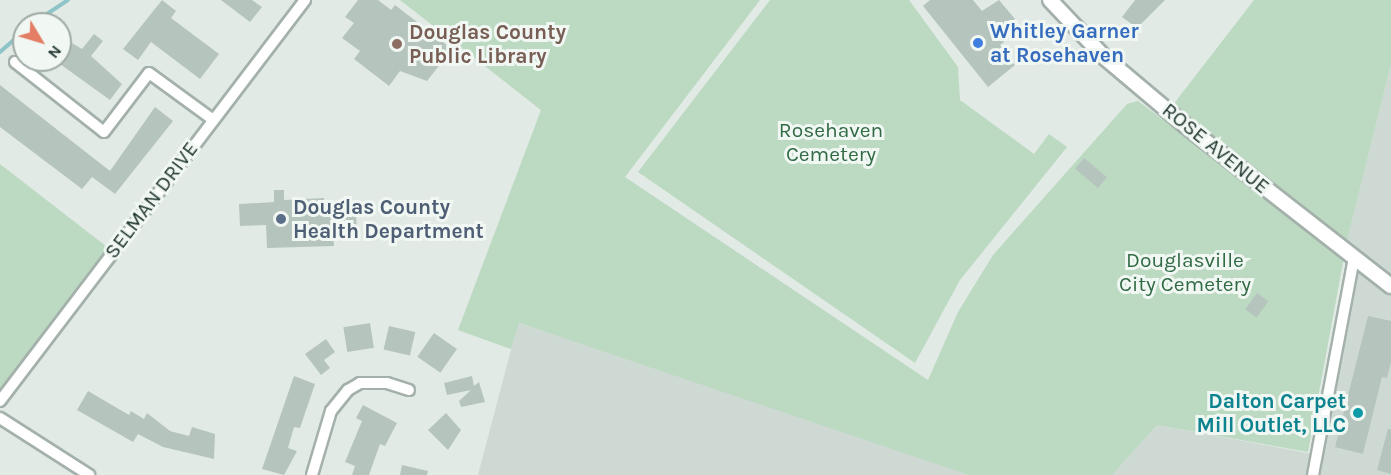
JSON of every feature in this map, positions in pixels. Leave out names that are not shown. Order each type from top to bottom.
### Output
[{"type":"street","name":"SELMAN DRIVE","points":[[0,401],[212,119],[305,0]]},
{"type":"street","name":"ROSE AVENUE","points":[[1050,0],[1104,57],[1391,286]]},
{"type":"street","points":[[28,72],[104,132],[149,73],[212,119]]},
{"type":"street","points":[[1313,475],[1354,257]]},
{"type":"street","points":[[312,475],[330,411],[348,390],[360,383],[387,383],[409,390]]},
{"type":"street","points":[[0,418],[88,475]]},
{"type":"shaded area","points":[[1391,64],[1391,475],[1112,475],[1157,425],[1324,456],[1324,405],[1354,258],[1347,241]]},
{"type":"shaded area","points":[[518,323],[805,416],[969,475],[478,475]]},
{"type":"green space","name":"Douglasville City Cemetery","points":[[400,0],[760,0],[625,177],[928,380],[958,312],[993,255],[1127,104],[1138,101],[1162,119],[1254,0],[1391,0],[1391,64],[1347,241],[1308,452],[1157,425],[1112,475],[969,475],[519,323],[511,349],[458,330],[541,110]]},
{"type":"green space","name":"Rosehaven Cemetery","points":[[770,0],[909,0],[958,67],[960,100],[1034,154],[1049,134],[1067,147],[960,280],[915,363],[638,172]]},
{"type":"green space","points":[[0,164],[120,257],[0,404]]},
{"type":"building","points":[[162,0],[176,11],[171,18],[219,54],[200,79],[151,42],[138,60],[123,49]]},
{"type":"building","points":[[221,0],[252,0],[262,7],[250,22]]},
{"type":"building","name":"Douglas County Public Library","points":[[358,0],[378,0],[391,10],[395,5],[452,49],[427,81],[400,71],[389,86],[354,59],[360,51],[342,38],[354,23],[345,17]]},
{"type":"building","name":"Whitley Garner at Rosehaven","points":[[930,0],[973,0],[982,11],[999,0],[1015,19],[997,33],[1004,42],[1000,45],[1015,65],[988,87],[923,6]]},
{"type":"building","points":[[1135,0],[1165,0],[1137,28],[1122,17]]},
{"type":"building","points":[[94,34],[103,41],[91,56],[122,84],[110,100],[71,72],[72,43],[82,49]]},
{"type":"building","points":[[0,85],[110,171],[155,107],[173,121],[115,194],[92,177],[82,189],[0,127]]},
{"type":"building","points":[[1084,158],[1107,177],[1098,188],[1075,169]]},
{"type":"building","points":[[274,190],[284,190],[284,200],[324,198],[325,214],[356,213],[357,231],[333,233],[334,246],[267,248],[266,225],[240,226],[239,204],[274,202]]},
{"type":"building","points":[[1257,293],[1268,301],[1257,317],[1245,309]]},
{"type":"building","name":"Dalton Carpet Mill Outlet, LLC","points":[[1368,316],[1391,321],[1391,362],[1387,378],[1382,377],[1363,454],[1335,447]]},
{"type":"building","points":[[370,323],[374,348],[347,352],[343,327]]},
{"type":"building","points":[[389,326],[415,332],[410,355],[384,349]]},
{"type":"building","points":[[434,333],[457,349],[440,373],[417,357]]},
{"type":"building","points":[[326,339],[335,352],[324,360],[330,368],[321,375],[305,354]]},
{"type":"building","points":[[294,376],[315,384],[300,428],[294,427],[288,448],[297,451],[284,475],[262,469]]},
{"type":"building","points":[[472,376],[474,386],[479,382],[485,402],[461,407],[459,401],[471,390],[447,395],[444,383]]},
{"type":"building","points":[[88,391],[129,415],[131,411],[144,419],[147,413],[170,431],[189,436],[192,427],[215,434],[214,459],[163,447],[138,434],[133,442],[77,410]]},
{"type":"building","points":[[363,405],[397,423],[385,446],[380,444],[369,475],[352,475],[355,466],[345,462],[362,421],[356,418]]},
{"type":"building","points":[[446,413],[461,430],[448,450],[428,430]]},
{"type":"building","points":[[1388,429],[1391,429],[1391,474],[1377,470]]},
{"type":"building","points":[[402,465],[428,471],[427,475],[400,475]]},
{"type":"waterway","points":[[50,12],[68,0]]},
{"type":"waterway","points":[[0,52],[12,42]]},
{"type":"place","name":"Whitley Garner at Rosehaven","points":[[978,43]]},
{"type":"place","name":"Douglas County Public Library","points":[[397,44]]},
{"type":"place","name":"Douglas County Health Department","points":[[281,219]]},
{"type":"place","name":"Dalton Carpet Mill Outlet, LLC","points":[[1358,413]]}]
